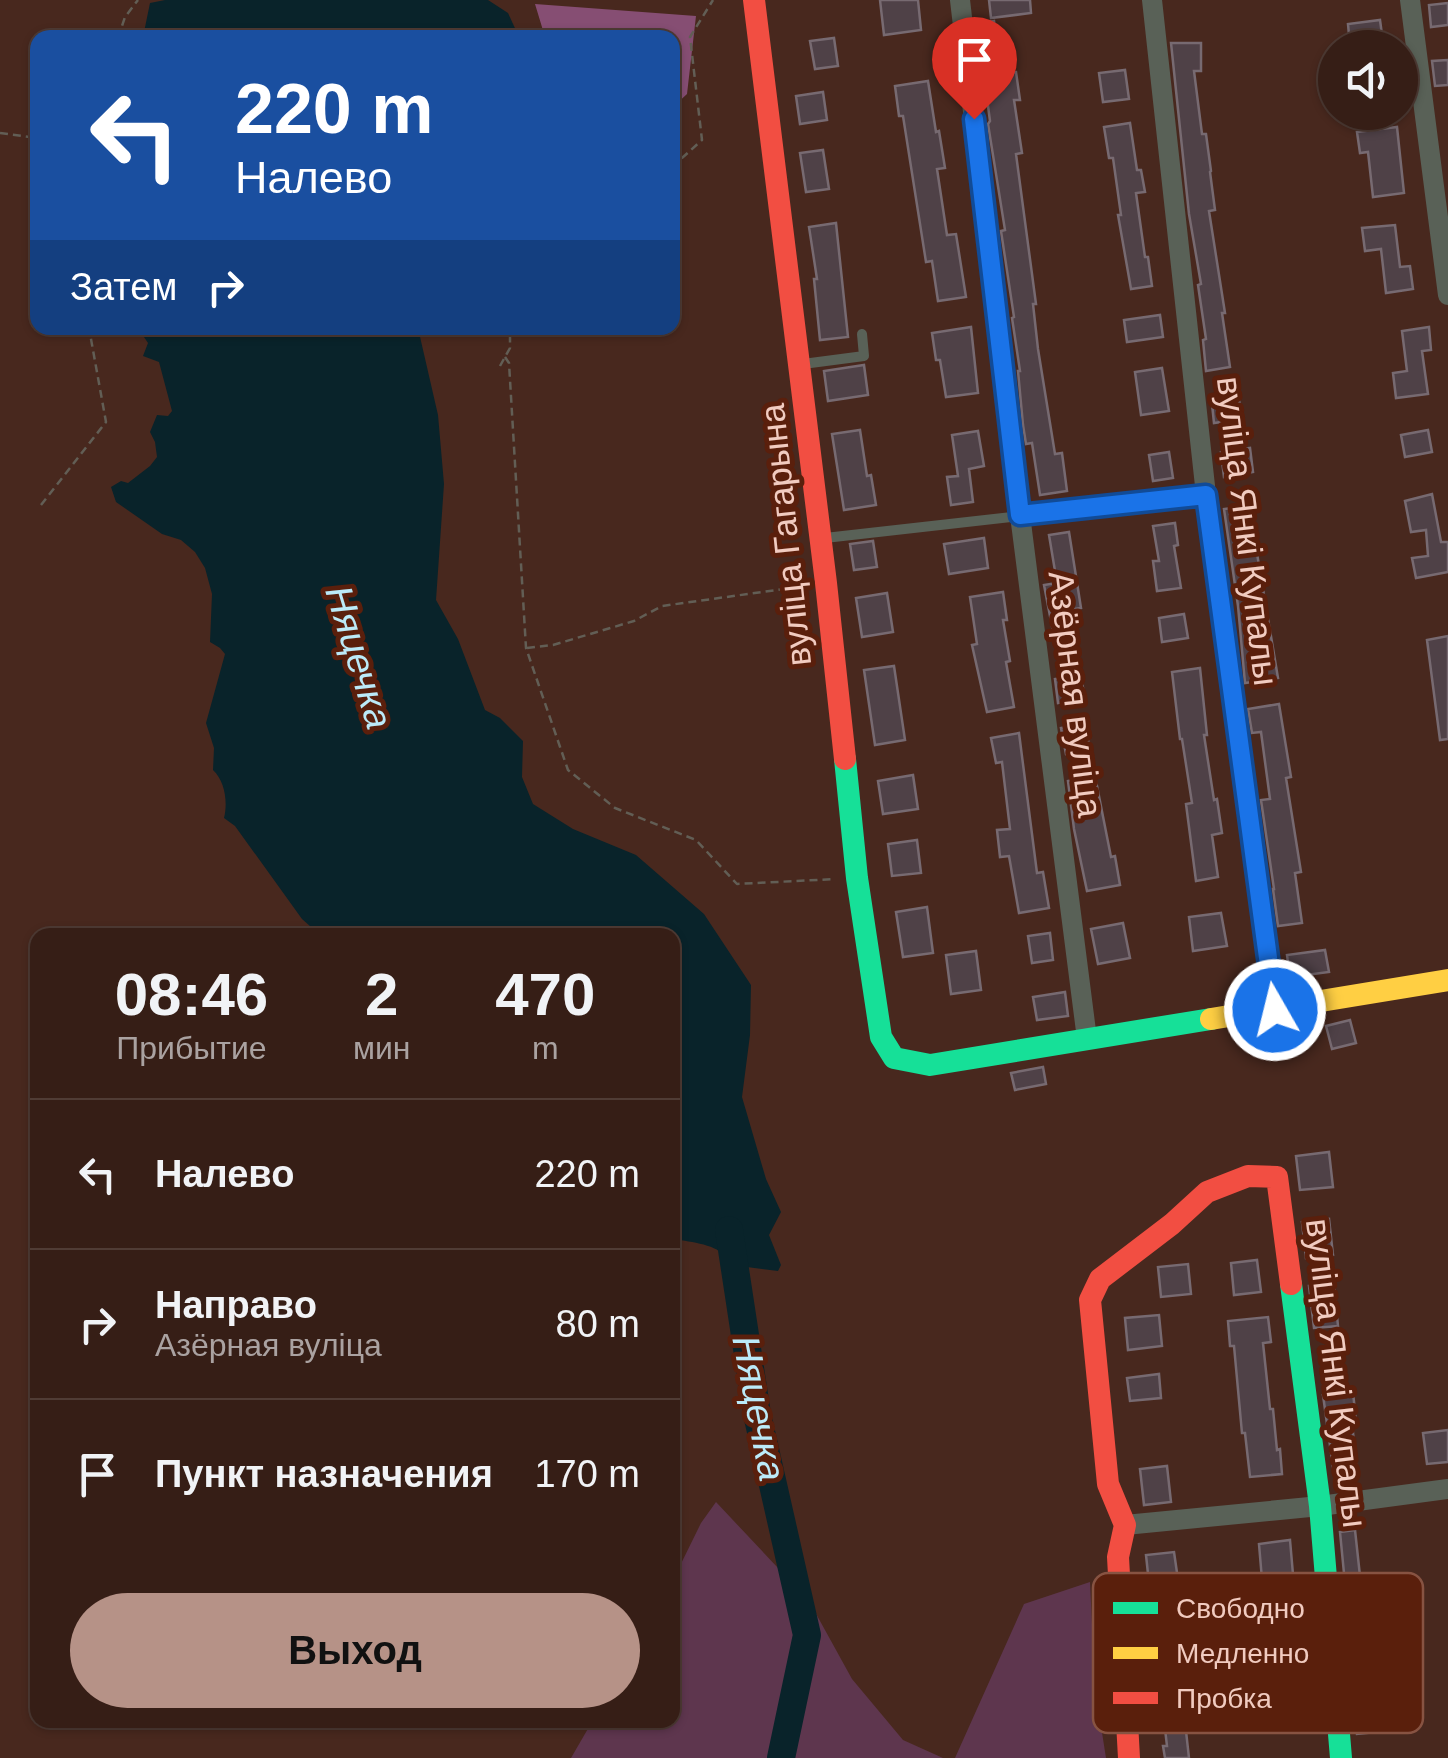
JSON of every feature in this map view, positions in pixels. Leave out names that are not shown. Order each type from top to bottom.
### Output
[{"type":"street","name":"вуліца Гагарына","points":[[754,0],[826,583],[857,878],[881,1037],[894,1058],[930,1065],[1087,1039]]},
{"type":"street","name":"Азёрная вуліца","points":[[960,0],[1087,1039]]},
{"type":"street","name":"вуліца Янкі Купалы","points":[[1152,0],[1206,495],[1275,1010]]},
{"type":"street","points":[[1410,0],[1448,294]]},
{"type":"street","points":[[1087,1039],[1448,980]]},
{"type":"street","name":"вуліца Янкі Купалы","points":[[1125,1525],[1108,1484],[1090,1300],[1100,1280],[1206,1192],[1248,1176],[1277,1177],[1326,1573]]},
{"type":"street","points":[[1119,1573],[1125,1525],[1448,1490]]},
{"type":"street","points":[[1128,1733],[1129,1758]]},
{"type":"street","name":"вуліца Янкі Купалы","points":[[1339,1733],[1341,1758]]},
{"type":"lane","points":[[800,364],[864,356],[862,334]]},
{"type":"lane","points":[[820,539],[1206,495]]},
{"type":"path","points":[[120,30],[124,17],[138,0]]},
{"type":"path","points":[[680,159],[702,140],[690,37],[714,0]]},
{"type":"path","points":[[0,133],[30,137]]},
{"type":"path","points":[[41,506],[106,422],[89,335]]},
{"type":"path","points":[[500,366],[510,348],[510,335]]},
{"type":"path","points":[[506,357],[526,648],[568,770],[615,808],[696,840],[738,884],[857,878]]},
{"type":"path","points":[[526,648],[553,645],[634,621],[662,606],[826,583]]},
{"type":"shaded area","points":[[535,4],[696,16],[687,94],[680,100],[680,30],[543,30]]},
{"type":"shaded area","points":[[716,1502],[809,1601],[852,1679],[903,1740],[943,1758],[571,1758],[588,1728],[680,1728],[680,1566]]},
{"type":"shaded area","points":[[1090,1582],[1093,1733],[1102,1733],[1106,1758],[955,1758],[1024,1604]]},
{"type":"water","points":[[488,0],[508,13],[516,30],[144,30],[150,3]]},
{"type":"water","points":[[143,335],[420,335],[438,415],[444,484],[436,600],[458,639],[485,710],[500,718],[523,741],[522,777],[533,804],[573,829],[636,855],[704,914],[751,985],[750,1035],[742,1097],[766,1179],[781,1212],[769,1235],[781,1265],[778,1271],[739,1266],[726,1273],[725,1259],[719,1251],[680,1240],[680,928],[312,928],[235,826],[224,818],[225,792],[213,770],[214,748],[206,723],[225,654],[210,642],[212,594],[205,568],[181,540],[162,534],[116,502],[111,487],[121,481],[128,483],[150,466],[157,457],[150,432],[157,415],[168,416],[172,411],[159,362],[143,356],[148,343]]},
{"type":"building","points":[[880,0],[918,0],[921,30],[884,35]]},
{"type":"building","points":[[989,0],[1030,0],[1031,13],[991,18]]},
{"type":"building","points":[[1448,3],[1448,25],[1431,27],[1429,5]]},
{"type":"building","points":[[1380,20],[1381,30],[1349,30],[1348,24]]},
{"type":"building","points":[[994,21],[1001,73],[1016,72],[1020,100],[1014,100],[1022,153],[1016,154],[1036,304],[1038,349],[1055,454],[1062,453],[1067,491],[1040,495],[1032,443],[1026,444],[1023,425],[1014,317],[1001,231],[1005,230],[977,24]]},
{"type":"building","points":[[834,38],[838,66],[815,69],[810,41]]},
{"type":"building","points":[[1171,43],[1201,43],[1201,71],[1194,71],[1211,171],[1215,210],[1209,211],[1230,367],[1206,371],[1198,285],[1201,284],[1189,214]]},
{"type":"building","points":[[1448,60],[1448,85],[1435,86],[1432,61]]},
{"type":"building","points":[[1125,70],[1129,99],[1103,102],[1099,73]]},
{"type":"building","points":[[928,81],[945,168],[937,169],[947,235],[956,234],[966,297],[938,301],[932,261],[926,262],[895,86]]},
{"type":"building","points":[[823,92],[827,120],[800,124],[796,96]]},
{"type":"building","points":[[1130,123],[1137,170],[1141,170],[1145,192],[1136,193],[1152,286],[1131,289],[1113,158],[1109,158],[1104,127]]},
{"type":"building","points":[[1397,130],[1404,193],[1373,197],[1368,152],[1360,153],[1357,132]]},
{"type":"building","points":[[823,150],[829,189],[806,192],[800,153]]},
{"type":"building","points":[[836,223],[848,337],[820,340],[809,227]]},
{"type":"building","points":[[1395,225],[1400,267],[1410,266],[1413,289],[1386,293],[1381,249],[1365,251],[1362,228]]},
{"type":"building","points":[[1160,315],[1163,337],[1127,342],[1124,320]]},
{"type":"building","points":[[971,327],[978,393],[946,397],[932,333]]},
{"type":"building","points":[[1429,327],[1431,350],[1422,351],[1428,394],[1396,398],[1393,373],[1407,371],[1402,331]]},
{"type":"building","points":[[864,365],[868,395],[828,401],[824,371]]},
{"type":"building","points":[[1162,368],[1169,411],[1141,415],[1135,372]]},
{"type":"building","points":[[1239,400],[1242,419],[1214,423],[1212,404]]},
{"type":"building","points":[[860,430],[876,505],[844,510],[832,434]]},
{"type":"building","points":[[1428,430],[1432,452],[1405,457],[1401,435]]},
{"type":"building","points":[[978,431],[984,466],[969,469],[973,502],[951,505],[947,477],[958,476],[952,435]]},
{"type":"building","points":[[1250,448],[1253,472],[1224,477],[1221,452]]},
{"type":"building","points":[[1169,452],[1173,478],[1153,481],[1149,455]]},
{"type":"building","points":[[1432,494],[1441,542],[1448,542],[1448,572],[1416,578],[1412,558],[1428,556],[1426,530],[1411,532],[1405,501]]},
{"type":"building","points":[[1249,506],[1278,678],[1245,683],[1224,509]]},
{"type":"building","points":[[1175,523],[1178,545],[1174,546],[1181,588],[1157,591],[1153,561],[1159,561],[1153,526]]},
{"type":"building","points":[[1069,532],[1081,608],[1068,610],[1085,698],[1058,703],[1055,679],[1062,678],[1044,585],[1057,583],[1049,535]]},
{"type":"building","points":[[984,538],[988,568],[949,574],[944,544]]},
{"type":"building","points":[[873,541],[877,567],[854,570],[850,544]]},
{"type":"building","points":[[1003,592],[1010,661],[1006,662],[1014,707],[987,712],[972,645],[977,644],[970,597]]},
{"type":"building","points":[[887,593],[893,632],[862,637],[856,598]]},
{"type":"building","points":[[1184,614],[1188,638],[1162,642],[1159,618]]},
{"type":"building","points":[[1448,636],[1448,739],[1440,740],[1427,640]]},
{"type":"building","points":[[894,666],[905,740],[875,745],[864,670]]},
{"type":"building","points":[[1200,668],[1204,735],[1222,833],[1212,835],[1218,877],[1196,881],[1186,804],[1192,803],[1172,672]]},
{"type":"building","points":[[1279,704],[1301,872],[1295,873],[1302,923],[1278,926],[1261,800],[1270,799],[1261,732],[1252,733],[1248,709]]},
{"type":"building","points":[[1085,724],[1090,750],[1066,754],[1061,728]]},
{"type":"building","points":[[1019,733],[1037,873],[1043,872],[1049,908],[1019,913],[1009,856],[1000,857],[997,830],[1010,829],[1002,762],[996,763],[991,738]]},
{"type":"building","points":[[913,775],[918,809],[883,814],[878,781]]},
{"type":"building","points":[[1095,776],[1120,885],[1087,891],[1068,781]]},
{"type":"building","points":[[917,840],[921,873],[892,876],[888,844]]},
{"type":"building","points":[[927,907],[933,953],[903,957],[896,912]]},
{"type":"building","points":[[1221,913],[1227,946],[1193,951],[1189,917]]},
{"type":"building","points":[[1123,923],[1130,958],[1098,964],[1091,929]]},
{"type":"building","points":[[1050,933],[1053,960],[1032,963],[1028,936]]},
{"type":"building","points":[[1325,950],[1329,972],[1290,977],[1287,955]]},
{"type":"building","points":[[976,951],[981,990],[951,994],[946,955]]},
{"type":"building","points":[[1065,992],[1068,1016],[1037,1020],[1033,997]]},
{"type":"building","points":[[1350,1020],[1356,1043],[1332,1049],[1326,1026]]},
{"type":"building","points":[[1043,1067],[1046,1084],[1015,1090],[1011,1073]]},
{"type":"building","points":[[1329,1152],[1333,1187],[1300,1190],[1296,1156]]},
{"type":"building","points":[[1329,1219],[1333,1255],[1306,1258],[1302,1222]]},
{"type":"building","points":[[1257,1260],[1261,1292],[1234,1295],[1231,1263]]},
{"type":"building","points":[[1188,1264],[1191,1294],[1161,1297],[1158,1267]]},
{"type":"building","points":[[1334,1284],[1338,1326],[1314,1328],[1309,1286]]},
{"type":"building","points":[[1159,1315],[1162,1346],[1128,1350],[1125,1318]]},
{"type":"building","points":[[1268,1317],[1271,1342],[1263,1343],[1282,1474],[1250,1477],[1228,1321]]},
{"type":"building","points":[[1159,1374],[1161,1398],[1130,1401],[1127,1378]]},
{"type":"building","points":[[1353,1392],[1356,1464],[1333,1467],[1323,1395]]},
{"type":"building","points":[[1448,1430],[1448,1462],[1427,1464],[1423,1433]]},
{"type":"building","points":[[1167,1466],[1171,1502],[1144,1505],[1140,1469]]},
{"type":"building","points":[[1355,1530],[1360,1573],[1344,1573],[1340,1532]]},
{"type":"building","points":[[1290,1540],[1293,1573],[1261,1573],[1259,1544]]},
{"type":"building","points":[[1174,1552],[1177,1573],[1148,1573],[1146,1555]]},
{"type":"building","points":[[1165,1733],[1186,1733],[1189,1758],[1165,1758],[1163,1746],[1167,1746]]},
{"type":"waterway","name":"Няцечка","points":[[729,1230],[757,1414],[807,1635],[781,1758]]},
{"type":"traffic: fast","points":[[845,759],[857,878],[881,1037],[894,1058],[930,1065],[1211,1019]]},
{"type":"traffic: fast","points":[[1291,1284],[1326,1573]]},
{"type":"traffic: fast","points":[[1339,1733],[1341,1758]]},
{"type":"traffic: slow","points":[[1211,1019],[1448,980]]},
{"type":"traffic: jam","points":[[754,0],[845,759]]},
{"type":"traffic: jam","points":[[1119,1573],[1125,1525],[1108,1484],[1090,1300],[1100,1279],[1207,1192],[1248,1176],[1277,1177],[1291,1284]]},
{"type":"traffic: jam","points":[[1128,1733],[1129,1758]]},
{"type":"route","points":[[974,119],[1020,515],[1206,495],[1275,1010]]}]
